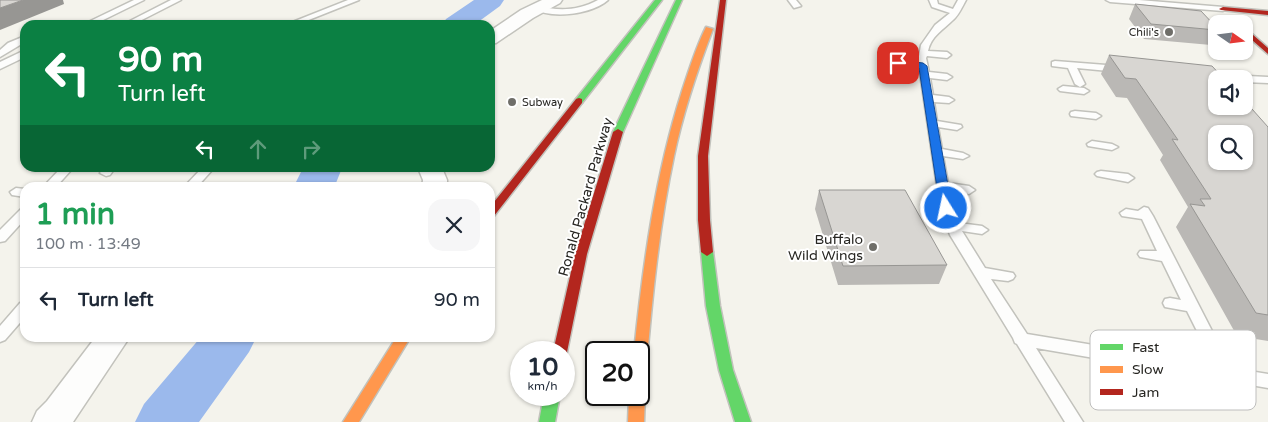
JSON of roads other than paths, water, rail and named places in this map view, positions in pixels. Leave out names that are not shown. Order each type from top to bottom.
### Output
[{"type":"main road","points":[[495,208],[659,0]]},
{"type":"main road","name":"Ronald Packard Parkway","points":[[562,341],[581,254],[618,128],[679,0]]},
{"type":"main road","points":[[642,341],[652,242],[664,173],[676,120],[688,83],[721,0]]},
{"type":"main road","points":[[721,0],[703,156],[704,220],[713,306],[726,370],[743,422]]},
{"type":"main road","points":[[1212,0],[1229,15]]},
{"type":"main road","points":[[1223,9],[1268,13]]},
{"type":"main road","points":[[1253,38],[1268,52]]},
{"type":"main road","points":[[351,422],[401,342]]},
{"type":"main road","points":[[547,422],[550,406]]},
{"type":"main road","points":[[636,422],[637,406]]},
{"type":"street","points":[[495,36],[526,14],[554,0]]},
{"type":"street","points":[[50,422],[60,412],[110,342]]},
{"type":"lane","points":[[97,20],[140,0]]},
{"type":"lane","points":[[302,20],[355,0]]},
{"type":"lane","points":[[537,8],[556,13],[566,12],[590,8],[604,0]]},
{"type":"lane","points":[[933,0],[935,5],[955,12]]},
{"type":"lane","points":[[962,0],[950,18],[938,27],[924,44],[923,64],[946,208],[953,226],[979,272],[1074,422]]},
{"type":"lane","points":[[1110,0],[1223,9]]},
{"type":"lane","points":[[136,20],[177,2]]},
{"type":"lane","points":[[321,4],[340,6]]},
{"type":"lane","points":[[292,16],[308,18]]},
{"type":"lane","points":[[142,17],[154,18]]},
{"type":"lane","points":[[0,54],[11,45],[20,41]]},
{"type":"lane","points":[[2,63],[20,55]]},
{"type":"lane","points":[[898,63],[923,64],[947,55]]},
{"type":"lane","points":[[2,63],[16,65]]},
{"type":"lane","points":[[923,64],[947,77]]},
{"type":"lane","points":[[1055,64],[1127,70]]},
{"type":"lane","points":[[1063,89],[1082,88],[1071,65]]},
{"type":"lane","points":[[1200,76],[1208,77]]},
{"type":"lane","points":[[1253,79],[1268,80]]},
{"type":"lane","points":[[928,98],[949,100]]},
{"type":"lane","points":[[1075,114],[1096,116]]},
{"type":"lane","points":[[932,123],[957,127]]},
{"type":"lane","points":[[1092,144],[1112,147]]},
{"type":"lane","points":[[937,152],[963,156]]},
{"type":"lane","points":[[54,182],[63,172]]},
{"type":"lane","points":[[195,182],[204,172]]},
{"type":"lane","points":[[1101,174],[1128,178]]},
{"type":"lane","points":[[942,186],[969,190]]},
{"type":"lane","points":[[1126,213],[1146,214],[1204,330]]},
{"type":"lane","points":[[0,238],[20,217]]},
{"type":"lane","points":[[953,226],[982,230]]},
{"type":"lane","points":[[1145,254],[1168,257]]},
{"type":"lane","points":[[979,272],[1008,276]]},
{"type":"lane","points":[[1170,303],[1193,307]]},
{"type":"lane","points":[[0,336],[20,312]]},
{"type":"lane","points":[[1020,339],[1090,351]]},
{"type":"waterway","points":[[463,20],[491,0]]},
{"type":"waterway","points":[[316,182],[320,172]]},
{"type":"waterway","points":[[165,422],[227,342]]},
{"type":"place","name":"Chili's","points":[[1169,32]]},
{"type":"place","name":"Subway","points":[[512,102]]},
{"type":"place","name":"Buffalo Wild Wings","points":[[873,247]]}]
